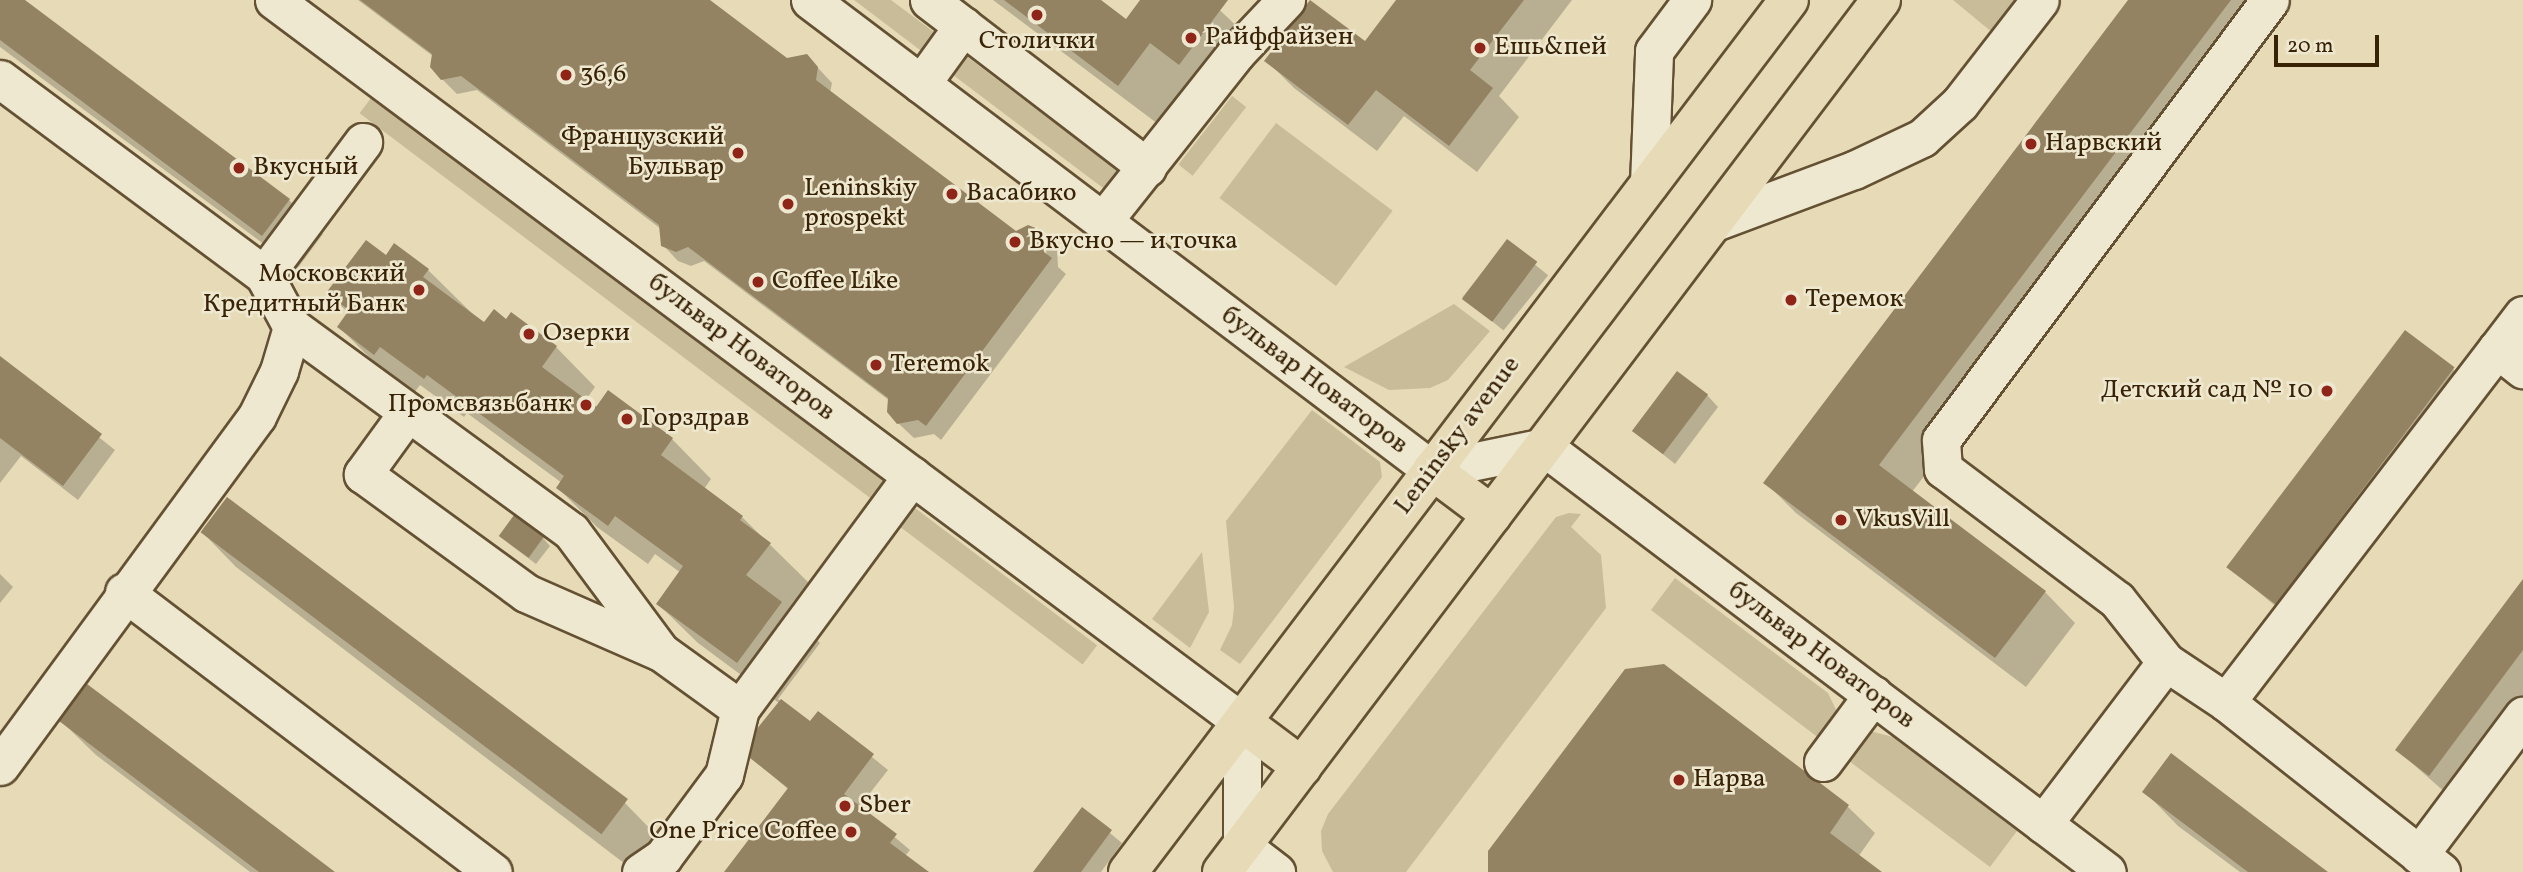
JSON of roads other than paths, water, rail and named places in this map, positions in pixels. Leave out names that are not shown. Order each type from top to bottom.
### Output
[{"type":"main road","name":"Leninsky avenue","points":[[1128,872],[1789,0]]},
{"type":"main road","points":[[1232,859],[1881,0]]},
{"type":"main road","points":[[1432,470],[1492,515]]},
{"type":"main road","points":[[1242,722],[1302,767]]},
{"type":"street","name":"бульвар Новаторов","points":[[274,0],[1242,722]]},
{"type":"street","name":"бульвар Новаторов","points":[[810,0],[1432,470],[1544,447],[2107,872]]},
{"type":"street","points":[[929,0],[1147,167]]},
{"type":"street","points":[[1649,184],[1654,51],[1692,0]]},
{"type":"street","points":[[1712,223],[1854,170],[1922,138],[1961,103],[2040,0]]},
{"type":"street","points":[[2270,0],[1941,440],[1943,469],[2117,600],[2166,662],[2226,702],[2430,864],[2523,716]]},
{"type":"street","points":[[1102,221],[1275,3]]},
{"type":"street","points":[[921,84],[963,26]]},
{"type":"street","points":[[0,79],[264,275],[292,327],[571,531],[661,652]]},
{"type":"street","points":[[264,275],[363,142]]},
{"type":"street","points":[[2226,702],[2510,359],[2523,315]]},
{"type":"street","points":[[0,766],[124,592],[257,416],[279,371],[292,327]]},
{"type":"street","points":[[408,412],[363,474],[526,593],[661,652],[740,709]]},
{"type":"street","points":[[663,867],[724,775],[740,709],[912,476]]},
{"type":"street","points":[[124,592],[493,872]]},
{"type":"street","points":[[2043,824],[2166,662]]},
{"type":"street","points":[[1823,762],[1873,695]]},
{"type":"street","points":[[1242,722],[1232,859],[1276,872]]},
{"type":"place","name":"Столички","points":[[1037,15]]},
{"type":"place","name":"Райффайзен","points":[[1191,38]]},
{"type":"place","name":"Ешь&пей","points":[[1480,48]]},
{"type":"place","name":"36,6","points":[[566,75]]},
{"type":"place","name":"Нарвский","points":[[2031,144]]},
{"type":"place","name":"Французский Бульвар","points":[[738,153]]},
{"type":"place","name":"Вкусный","points":[[239,168]]},
{"type":"place","name":"Васабико","points":[[952,194]]},
{"type":"place","name":"Leninskiy prospekt","points":[[788,204]]},
{"type":"place","name":"Вкусно — и точка","points":[[1015,242]]},
{"type":"place","name":"Coffee Like","points":[[758,282]]},
{"type":"place","name":"Московский Кредитный Банк","points":[[419,290]]},
{"type":"place","name":"Теремок","points":[[1791,300]]},
{"type":"place","name":"Озерки","points":[[529,334]]},
{"type":"place","name":"Teremok","points":[[876,365]]},
{"type":"place","name":"Детский сад № 10","points":[[2327,391]]},
{"type":"place","name":"Промсвязьбанк","points":[[586,405]]},
{"type":"place","name":"Горздрав","points":[[627,419]]},
{"type":"place","name":"VkusVill","points":[[1841,520]]},
{"type":"place","name":"Нарва","points":[[1679,780]]},
{"type":"place","name":"Sber","points":[[845,806]]},
{"type":"place","name":"One Price Coffee","points":[[851,832]]}]
